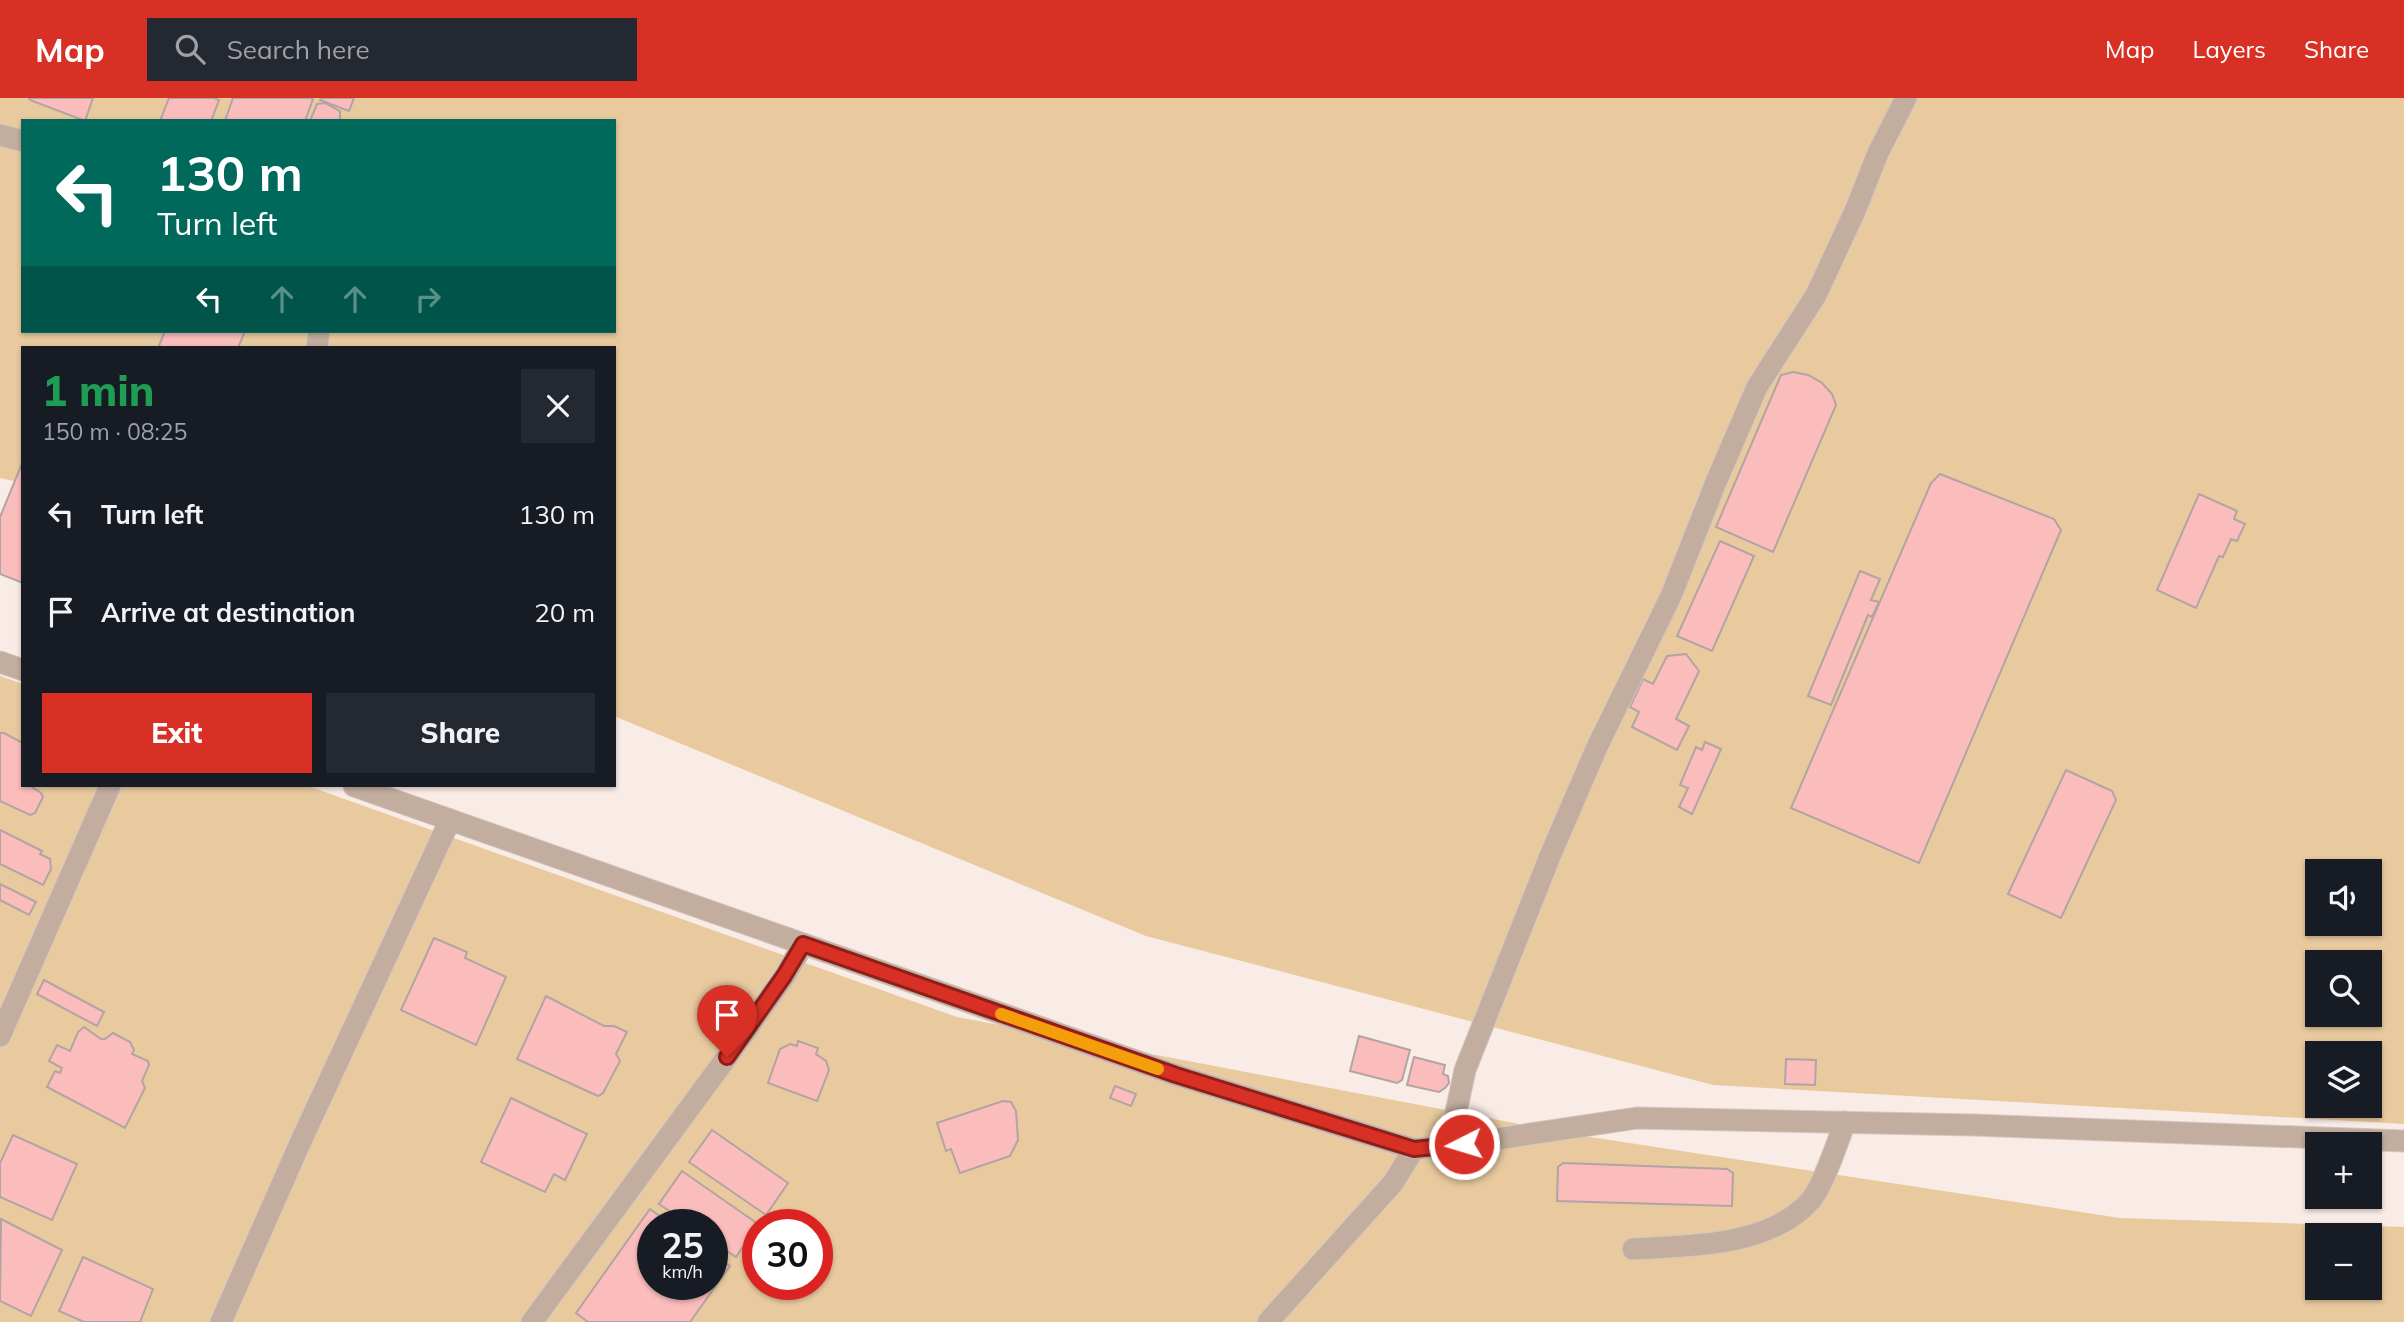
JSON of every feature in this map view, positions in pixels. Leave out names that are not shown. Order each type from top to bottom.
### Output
[{"type":"street","points":[[1464,1144],[1455,1117],[1465,1070],[1560,832],[1597,747],[1671,596],[1757,387],[1816,295],[1855,211],[1878,153],[1906,98]]},
{"type":"street","points":[[0,135],[21,140]]},
{"type":"street","points":[[0,662],[21,669]]},
{"type":"street","points":[[0,1036],[110,787]]},
{"type":"street","points":[[357,787],[1164,1071],[1414,1149],[1637,1118],[1845,1122],[2404,1141]]},
{"type":"street","points":[[221,1322],[301,1141],[450,820]]},
{"type":"street","points":[[532,1322],[727,1057],[803,944]]},
{"type":"street","points":[[1633,1249],[1735,1240],[1782,1224],[1811,1200],[1834,1153],[1845,1122]]},
{"type":"street","points":[[1268,1322],[1393,1183],[1414,1149]]},
{"type":"shaded area","points":[[0,98],[2404,98],[2404,1124],[1713,1085],[1146,936],[616,717],[616,346],[21,346],[21,483],[0,478]]},
{"type":"shaded area","points":[[0,676],[21,683],[21,787],[311,787],[957,1017],[1577,1135],[2120,1218],[2305,1224],[2305,1300],[2382,1300],[2382,1226],[2404,1227],[2404,1322],[0,1322]]},
{"type":"building","points":[[29,98],[93,98],[86,119]]},
{"type":"building","points":[[169,98],[219,100],[212,119],[161,119]]},
{"type":"building","points":[[233,98],[313,99],[306,119],[226,119]]},
{"type":"building","points":[[354,98],[349,111],[320,100]]},
{"type":"building","points":[[325,103],[340,111],[340,119],[311,119],[317,104]]},
{"type":"building","points":[[164,333],[244,333],[239,346],[159,346]]},
{"type":"building","points":[[1793,372],[1808,375],[1822,383],[1832,394],[1836,405],[1773,552],[1716,527],[1781,375]]},
{"type":"building","points":[[21,466],[21,582],[0,574],[0,517]]},
{"type":"building","points":[[1940,474],[2054,519],[2061,530],[1919,863],[1791,808],[1931,483]]},
{"type":"building","points":[[2199,494],[2237,511],[2234,519],[2245,524],[2237,541],[2231,539],[2223,557],[2219,556],[2196,608],[2157,590]]},
{"type":"building","points":[[1720,541],[1754,556],[1712,651],[1677,636]]},
{"type":"building","points":[[1860,571],[1880,579],[1871,600],[1879,602],[1872,617],[1868,615],[1831,705],[1808,696]]},
{"type":"building","points":[[1686,654],[1699,671],[1676,719],[1689,726],[1677,750],[1632,727],[1639,712],[1630,707],[1643,679],[1653,684],[1667,656]]},
{"type":"building","points":[[0,733],[4,733],[21,742],[21,787],[32,787],[43,797],[35,813],[30,815],[0,801]]},
{"type":"building","points":[[1705,742],[1721,749],[1692,814],[1679,807],[1688,788],[1680,785],[1696,747],[1702,750]]},
{"type":"building","points":[[2066,770],[2112,791],[2116,800],[2061,918],[2008,894]]},
{"type":"building","points":[[0,830],[42,851],[40,854],[50,859],[51,869],[43,885],[0,864]]},
{"type":"building","points":[[0,884],[36,902],[29,915],[0,900]]},
{"type":"building","points":[[434,938],[467,952],[465,958],[506,977],[476,1045],[401,1010]]},
{"type":"building","points":[[44,980],[104,1012],[97,1026],[37,994]]},
{"type":"building","points":[[546,996],[604,1026],[614,1026],[627,1032],[616,1054],[620,1061],[603,1093],[598,1096],[517,1059]]},
{"type":"building","points":[[84,1027],[101,1039],[113,1033],[130,1042],[134,1050],[132,1054],[148,1061],[149,1065],[142,1081],[145,1088],[125,1128],[47,1087],[55,1071],[60,1073],[62,1068],[49,1061],[57,1045],[70,1051],[78,1032]]},
{"type":"building","points":[[1359,1036],[1410,1050],[1402,1080],[1397,1083],[1350,1071]]},
{"type":"building","points":[[798,1041],[818,1048],[816,1054],[826,1061],[829,1070],[817,1101],[768,1083],[780,1049],[790,1044],[797,1046]]},
{"type":"building","points":[[1414,1057],[1445,1065],[1443,1074],[1448,1076],[1449,1083],[1445,1088],[1439,1092],[1407,1085]]},
{"type":"building","points":[[1786,1059],[1816,1060],[1815,1085],[1785,1084]]},
{"type":"building","points":[[1115,1086],[1136,1094],[1131,1106],[1110,1098]]},
{"type":"building","points":[[511,1098],[587,1134],[565,1180],[554,1174],[545,1192],[481,1162]]},
{"type":"building","points":[[1003,1101],[1011,1102],[1016,1111],[1018,1140],[1010,1156],[960,1173],[951,1149],[946,1151],[937,1123]]},
{"type":"building","points":[[712,1130],[788,1183],[770,1209],[757,1209],[689,1162]]},
{"type":"building","points":[[13,1135],[77,1164],[52,1220],[0,1197],[0,1163]]},
{"type":"building","points":[[1563,1163],[1727,1169],[1733,1173],[1732,1206],[1557,1201],[1558,1167]]},
{"type":"building","points":[[682,1171],[742,1213],[742,1248],[736,1257],[728,1252],[728,1209],[666,1209],[659,1204]]},
{"type":"building","points":[[1,1219],[62,1250],[31,1316],[0,1301]]},
{"type":"building","points":[[637,1227],[637,1300],[706,1300],[690,1322],[588,1322],[576,1313]]},
{"type":"building","points":[[83,1257],[153,1289],[140,1322],[84,1322],[59,1311]]},
{"type":"slow traffic","points":[[1001,1014],[1158,1069]]},
{"type":"route","points":[[727,1057],[803,944],[1176,1075],[1414,1149],[1464,1144]]}]
